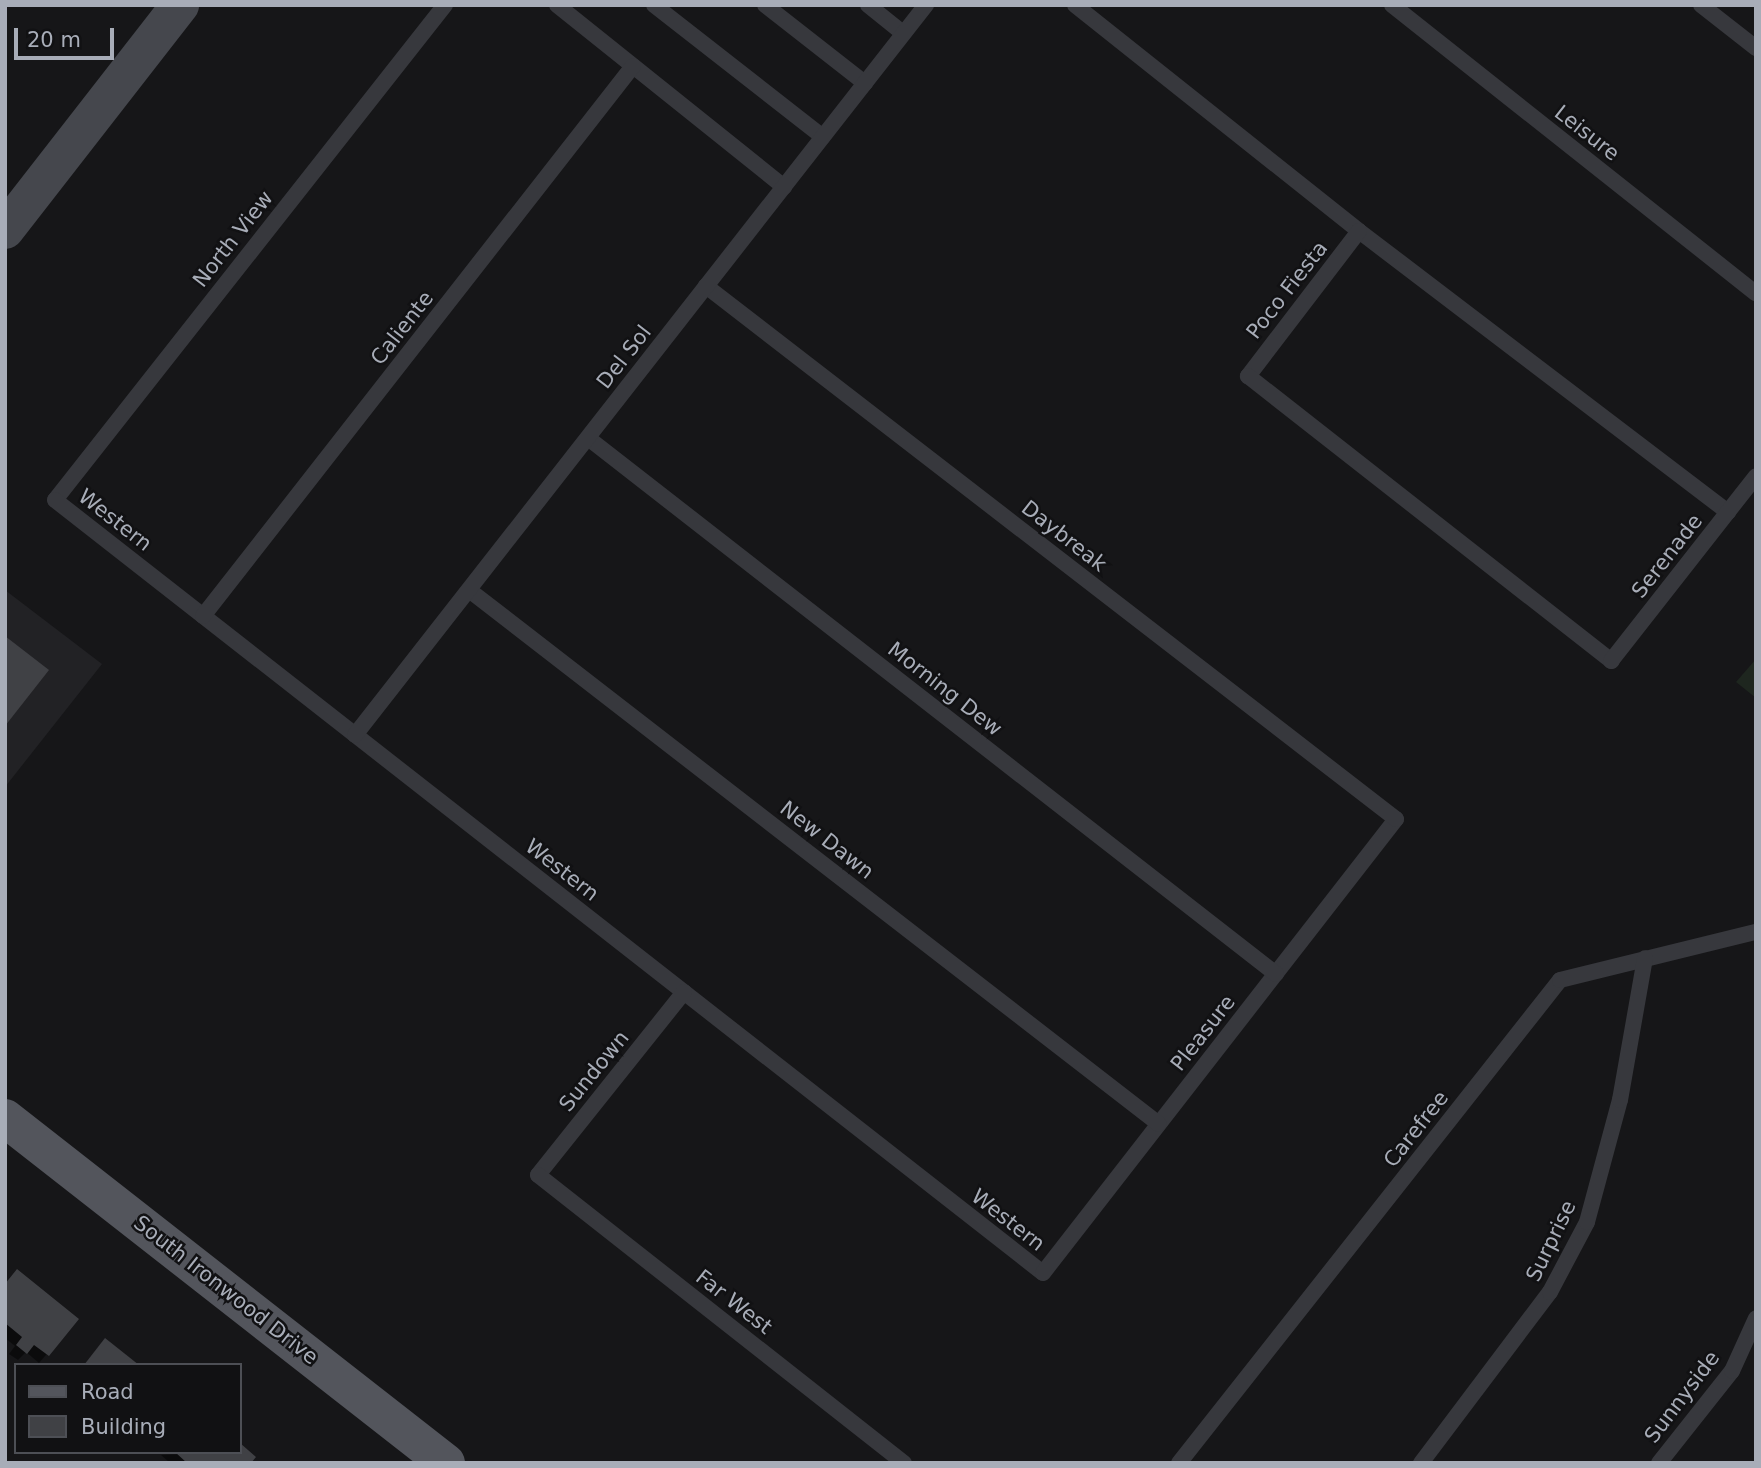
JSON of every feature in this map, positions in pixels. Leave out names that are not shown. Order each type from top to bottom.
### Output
[{"type":"main road","points":[[5,230],[180,5]]},
{"type":"main road","name":"South Ironwood Drive","points":[[5,1118],[446,1463]]},
{"type":"lane","name":"North View","points":[[55,500],[445,5]]},
{"type":"lane","points":[[557,5],[784,187]]},
{"type":"lane","points":[[654,5],[823,137]]},
{"type":"lane","points":[[765,5],[865,83]]},
{"type":"lane","points":[[868,5],[904,33]]},
{"type":"lane","name":"Del Sol","points":[[355,735],[926,5]]},
{"type":"lane","points":[[1075,5],[1359,231],[1728,512]]},
{"type":"lane","name":"Leisure","points":[[1392,5],[1756,293]]},
{"type":"lane","points":[[1701,5],[1756,48]]},
{"type":"lane","name":"Caliente","points":[[203,616],[633,66]]},
{"type":"lane","name":"Poco Fiesta","points":[[1359,231],[1248,376],[1611,661]]},
{"type":"lane","name":"Daybreak","points":[[706,286],[1396,819]]},
{"type":"lane","name":"Morning Dew","points":[[588,438],[1276,974]]},
{"type":"lane","name":"Serenade","points":[[1611,661],[1756,476]]},
{"type":"lane","name":"Western","points":[[55,500],[1043,1273]]},
{"type":"lane","name":"New Dawn","points":[[469,590],[1159,1124]]},
{"type":"lane","name":"Pleasure","points":[[1043,1273],[1396,819]]},
{"type":"lane","name":"Carefree","points":[[1179,1463],[1560,980],[1756,932]]},
{"type":"lane","name":"Surprise","points":[[1421,1463],[1550,1293],[1587,1222],[1620,1100],[1645,958]]},
{"type":"lane","name":"Sundown","points":[[538,1175],[684,992]]},
{"type":"lane","name":"Far West","points":[[538,1175],[904,1463]]},
{"type":"lane","name":"Sunnyside","points":[[1659,1463],[1732,1371],[1756,1318]]},
{"type":"shaded area","points":[[5,590],[102,664],[5,787]]},
{"type":"shaded area","points":[[1756,659],[1756,698],[1736,682]]},
{"type":"building","points":[[5,636],[49,670],[5,726]]},
{"type":"building","points":[[17,1269],[79,1319],[49,1356],[34,1345],[27,1354],[16,1345],[22,1337],[5,1323],[5,1284]]},
{"type":"building","points":[[105,1338],[136,1363],[86,1363]]},
{"type":"building","points":[[242,1445],[256,1457],[251,1463],[187,1463],[177,1454],[242,1454]]}]
